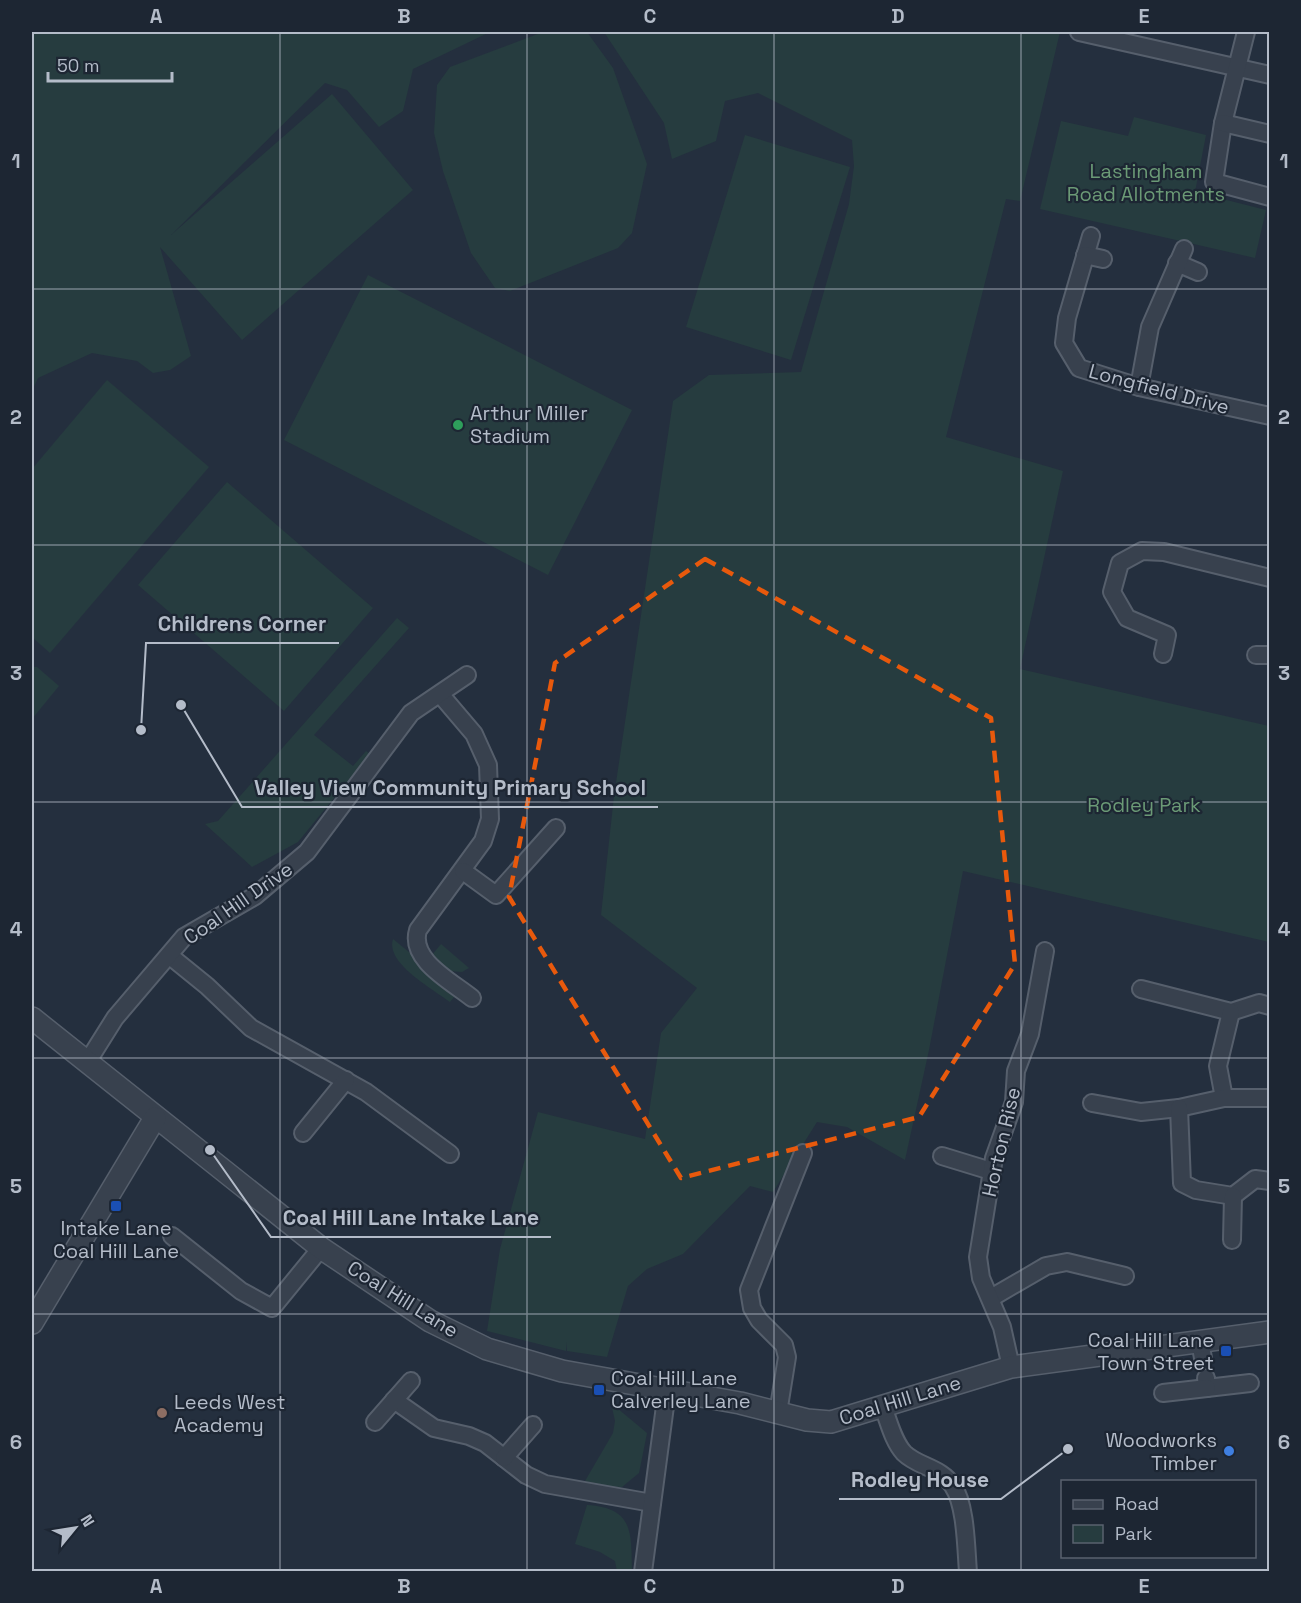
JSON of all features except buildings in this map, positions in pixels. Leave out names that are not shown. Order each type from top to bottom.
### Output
[{"type":"street","points":[[1079,32],[1269,75]]},
{"type":"street","points":[[1246,32],[1223,123],[1215,182],[1269,197]]},
{"type":"street","points":[[1223,123],[1269,134]]},
{"type":"street","name":"Longfield Drive","points":[[1090,236],[1067,318],[1064,343],[1079,368],[1139,387],[1269,416]]},
{"type":"street","points":[[1085,255],[1104,259]]},
{"type":"street","points":[[1139,387],[1150,327],[1180,256],[1198,272]]},
{"type":"street","points":[[1163,654],[1167,635],[1127,618],[1113,592],[1120,563],[1142,551],[1164,552],[1269,578]]},
{"type":"street","name":"Coal Hill Drive","points":[[88,1061],[115,1018],[184,938],[255,896],[307,852],[411,713],[468,675]]},
{"type":"street","points":[[440,693],[474,734],[488,765],[490,819],[483,841],[418,930],[416,939],[423,958],[472,998]]},
{"type":"street","points":[[463,871],[495,895],[556,828]]},
{"type":"street","name":"Horton Rise","points":[[1011,1367],[991,1298],[981,1278],[978,1257],[991,1171],[1014,1102],[1016,1071],[1030,1035],[1045,951]]},
{"type":"street","points":[[170,956],[207,986],[251,1028],[346,1080],[450,1154]]},
{"type":"street","points":[[1141,989],[1231,1012],[1259,1003],[1269,1006]]},
{"type":"street","points":[[1224,1098],[1218,1066],[1231,1012]]},
{"type":"street","name":"Coal Hill Lane","points":[[32,1018],[321,1248],[430,1321],[487,1349],[562,1371],[831,1422],[945,1385],[1011,1367],[1201,1350],[1269,1332]]},
{"type":"street","points":[[303,1133],[346,1080]]},
{"type":"street","points":[[1092,1102],[1141,1112],[1179,1108],[1224,1098],[1269,1098]]},
{"type":"street","points":[[1179,1108],[1182,1183],[1196,1190],[1233,1196],[1255,1179],[1269,1181]]},
{"type":"street","points":[[32,1323],[155,1118]]},
{"type":"street","points":[[778,1413],[787,1357],[784,1345],[759,1320],[752,1308],[749,1290],[803,1153]]},
{"type":"street","points":[[942,1156],[991,1171]]},
{"type":"street","points":[[1232,1240],[1233,1196]]},
{"type":"street","points":[[172,1236],[241,1291],[272,1308],[321,1248]]},
{"type":"street","points":[[991,1298],[1046,1266],[1067,1262],[1125,1276]]},
{"type":"street","points":[[375,1422],[411,1381]]},
{"type":"street","points":[[1163,1394],[1206,1383],[1250,1383]]},
{"type":"street","points":[[643,1572],[667,1391]]},
{"type":"street","points":[[394,1400],[434,1428],[469,1436],[485,1443],[526,1475],[545,1484],[652,1503]]},
{"type":"street","points":[[883,1407],[895,1439],[904,1453],[935,1469],[954,1486],[963,1522],[968,1572]]},
{"type":"street","points":[[504,1458],[533,1425]]},
{"type":"highlighted area","points":[[705,559],[991,718],[1015,964],[919,1117],[681,1178],[509,897],[555,663]]},
{"type":"green space","points":[[32,32],[490,32],[413,69],[403,111],[379,127],[347,90],[325,83],[171,235],[332,94],[413,190],[242,340],[160,247],[191,356],[170,370],[153,373],[137,361],[92,353],[38,378],[32,391]]},
{"type":"green space","points":[[543,32],[587,32],[613,68],[647,164],[632,233],[618,248],[510,291],[495,288],[471,253],[443,171],[434,133],[437,85],[450,67]]},
{"type":"green space","name":"Rodley Park","points":[[604,32],[1060,32],[1020,201],[1006,199],[946,437],[1063,471],[1020,669],[1269,726],[1269,942],[963,871],[929,1050],[905,1160],[847,1127],[817,1122],[773,1192],[750,1186],[683,1254],[647,1269],[628,1286],[607,1357],[567,1351],[567,1342],[566,1351],[487,1331],[500,1249],[538,1112],[645,1139],[661,1033],[697,988],[601,915],[614,796],[673,401],[709,375],[801,372],[849,204],[854,166],[852,140],[758,93],[725,101],[716,141],[672,159],[664,123]]},
{"type":"green space","name":"Lastingham Road Allotments","points":[[1134,117],[1206,135],[1195,192],[1266,210],[1255,258],[1040,209],[1061,121],[1128,136]]},
{"type":"green space","points":[[745,135],[850,167],[791,360],[686,327]]},
{"type":"green space","name":"Arthur Miller Stadium","points":[[368,275],[632,410],[548,575],[284,440]]},
{"type":"green space","points":[[107,380],[209,467],[50,653],[32,637],[32,469]]},
{"type":"green space","points":[[227,482],[373,608],[284,711],[138,585]]},
{"type":"green space","points":[[397,618],[409,628],[314,735],[353,766],[366,751],[370,754],[298,842],[252,867],[205,824],[218,821]]},
{"type":"green space","points":[[32,667],[37,667],[59,686],[32,719]]},
{"type":"green space","points":[[393,939],[458,992],[450,1002],[422,983],[403,966],[392,948]]},
{"type":"green space","points":[[441,944],[469,968],[462,972],[449,971],[432,955]]},
{"type":"green space","points":[[611,1403],[647,1433],[639,1473],[622,1487],[592,1486],[585,1481],[613,1433],[615,1421]]},
{"type":"green space","points":[[587,1505],[614,1511],[627,1524],[630,1534],[632,1571],[617,1571],[615,1561],[600,1552],[575,1544]]},
{"type":"place","name":"Arthur Miller Stadium","points":[[458,425]]},
{"type":"place","name":"Valley View Community Primary School","points":[[181,705]]},
{"type":"place","name":"Childrens Corner","points":[[141,730]]},
{"type":"place","name":"Coal Hill Lane Intake Lane","points":[[210,1150]]},
{"type":"place","name":"Intake Lane Coal Hill Lane","points":[[116,1206]]},
{"type":"place","name":"Coal Hill Lane Town Street","points":[[1226,1351]]},
{"type":"place","name":"Coal Hill Lane Calverley Lane","points":[[599,1390]]},
{"type":"place","name":"Leeds West Academy","points":[[162,1413]]},
{"type":"place","name":"Rodley House","points":[[1068,1449]]},
{"type":"place","name":"Woodworks Timber","points":[[1229,1451]]}]
